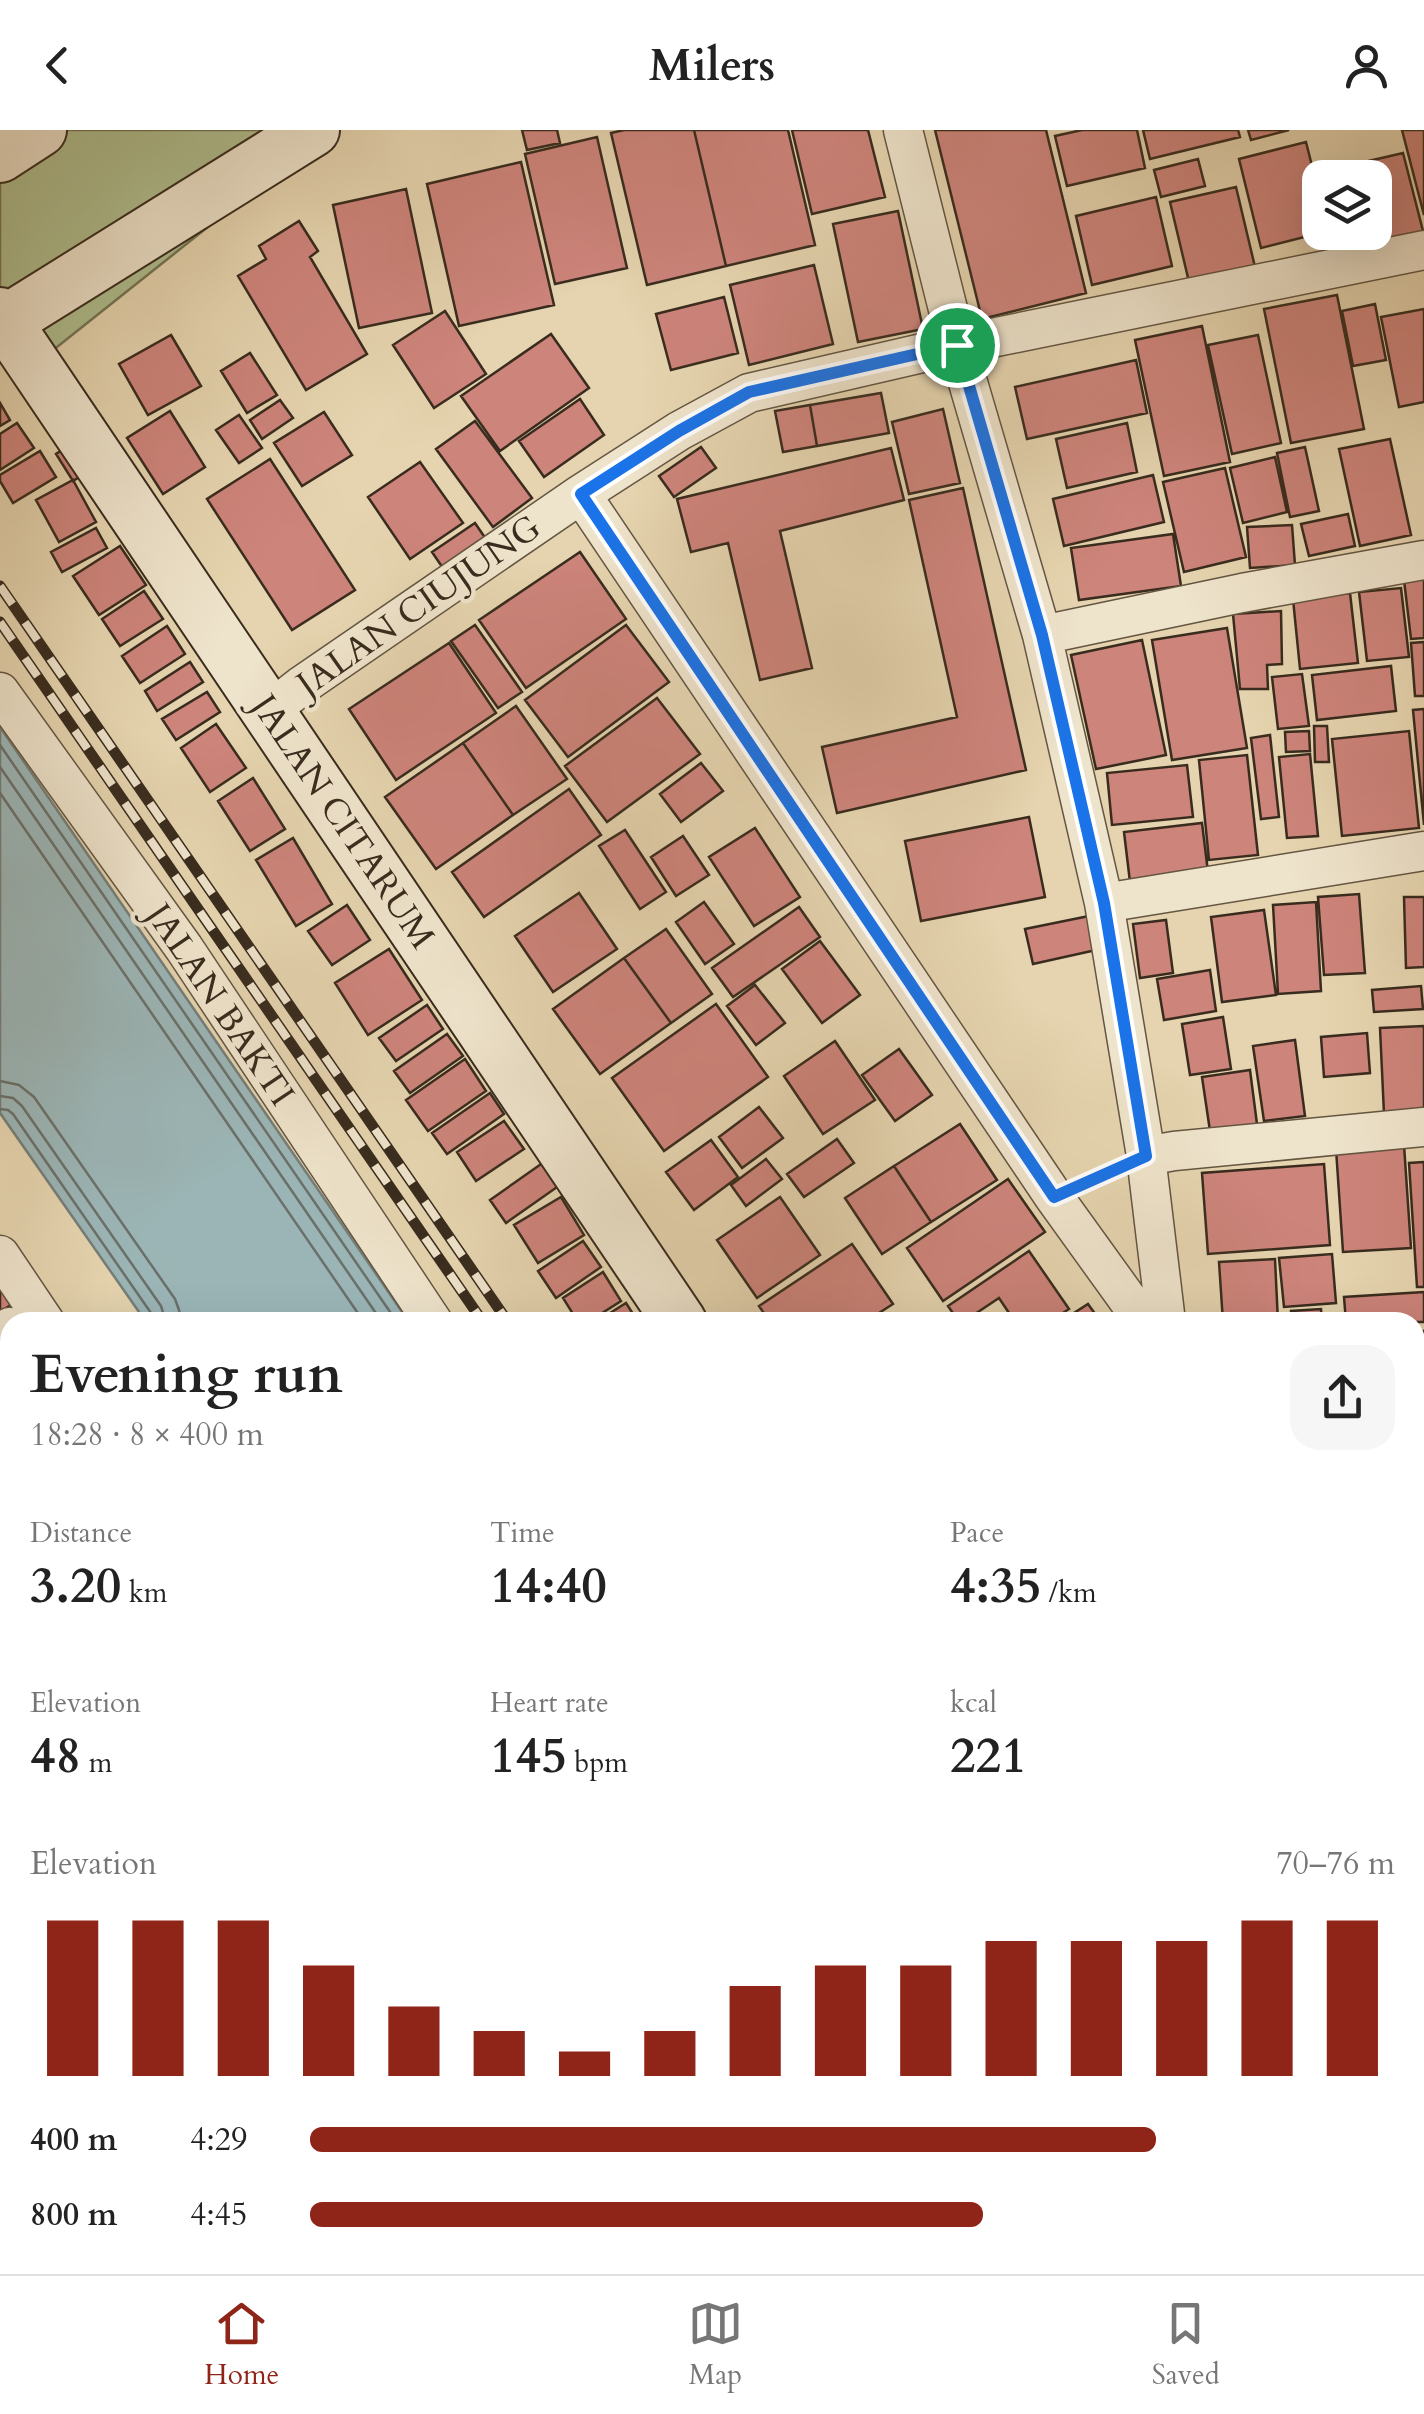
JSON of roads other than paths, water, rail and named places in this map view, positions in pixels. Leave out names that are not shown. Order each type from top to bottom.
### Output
[{"type":"street","points":[[0,156],[40,130]]},
{"type":"street","points":[[3,318],[313,130]]},
{"type":"street","points":[[903,130],[957,345],[1042,635],[1104,903],[1146,1156],[1165,1312]]},
{"type":"street","name":"JALAN CIUJUNG","points":[[269,711],[581,494],[749,392],[957,345],[1424,250]]},
{"type":"street","name":"JALAN CITARUM","points":[[3,318],[673,1312]]},
{"type":"street","points":[[581,494],[1054,1197],[1137,1312]]},
{"type":"street","points":[[1042,635],[1424,560]]},
{"type":"street","name":"JALAN BAKTI","points":[[0,692],[184,948],[426,1312]]},
{"type":"street","points":[[1104,903],[1424,852]]},
{"type":"street","points":[[1146,1156],[1424,1128]]},
{"type":"street","points":[[0,1255],[25,1312]]},
{"type":"water","points":[[0,727],[402,1312],[139,1312],[0,1113]]},
{"type":"railway","points":[[0,586],[501,1312]]},
{"type":"railway","points":[[0,622],[476,1312]]}]
